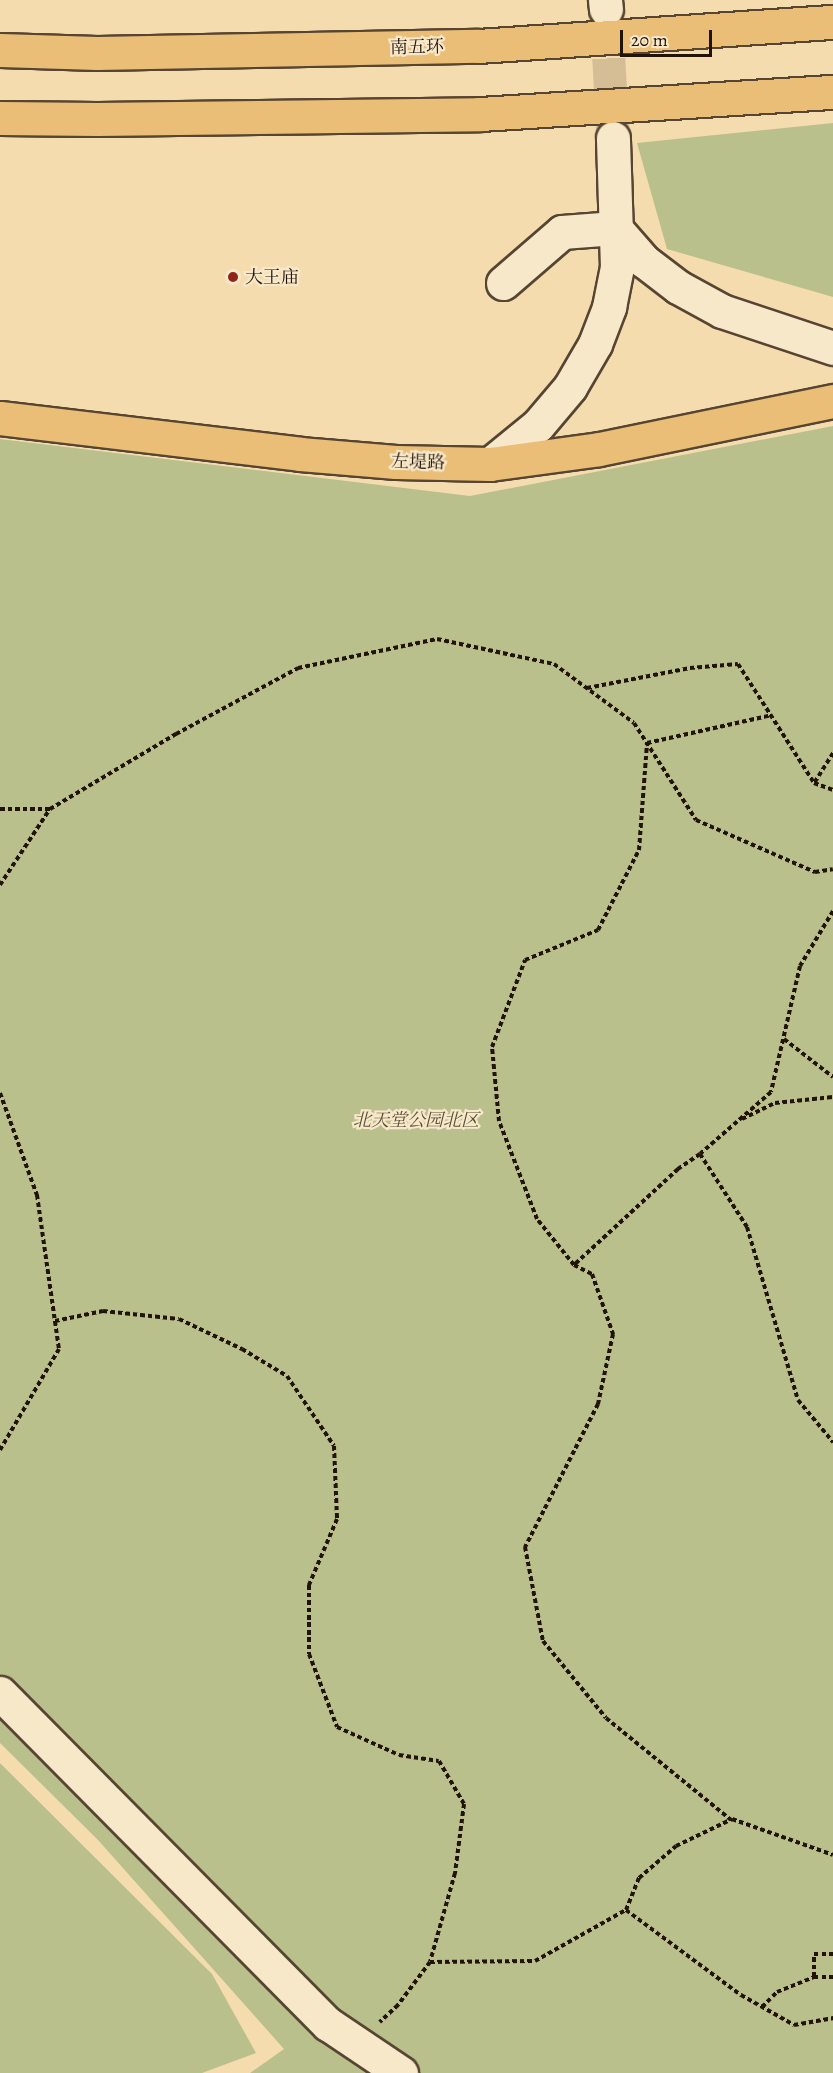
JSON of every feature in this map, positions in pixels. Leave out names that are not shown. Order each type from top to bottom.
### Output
[{"type":"main road","name":"南五环","points":[[0,50],[98,53],[478,46],[833,22]]},
{"type":"main road","points":[[0,118],[97,119],[480,114],[833,92]]},
{"type":"main road","name":"左堤路","points":[[0,418],[300,454],[396,462],[490,464],[599,449],[833,401]]},
{"type":"street","points":[[490,464],[538,425],[570,387],[595,344],[609,307],[617,267],[613,138]]},
{"type":"street","points":[[503,283],[562,232],[615,228]]},
{"type":"street","points":[[615,228],[644,261],[678,287],[722,311],[833,348]]},
{"type":"street","points":[[0,1693],[328,2024],[401,2073]]},
{"type":"path","points":[[0,885],[50,809],[176,734],[298,668],[437,639],[554,664],[634,723],[696,820],[815,872],[833,869]]},
{"type":"path","points":[[587,688],[690,668],[738,664],[814,783],[833,790]]},
{"type":"path","points":[[647,743],[772,714]]},
{"type":"path","points":[[647,743],[639,850],[604,920],[598,930],[525,960],[492,1047],[499,1121],[537,1219],[574,1265],[592,1274],[614,1334],[598,1404],[525,1547],[543,1641],[606,1718],[730,1820],[833,1855]]},
{"type":"path","points":[[814,783],[833,753]]},
{"type":"path","points":[[0,809],[50,809]]},
{"type":"path","points":[[574,1265],[678,1169],[700,1154],[771,1092],[800,966],[833,911]]},
{"type":"path","points":[[784,1039],[833,1077]]},
{"type":"path","points":[[0,1093],[37,1195],[59,1349],[0,1450]]},
{"type":"path","points":[[737,1121],[776,1103],[833,1097]]},
{"type":"path","points":[[700,1154],[747,1227],[798,1400],[833,1442]]},
{"type":"path","points":[[55,1321],[103,1311],[179,1319],[242,1349],[286,1376],[334,1446],[337,1519],[309,1585],[309,1654],[337,1727],[399,1755],[439,1761],[464,1804],[455,1873],[430,1962],[398,2005],[357,2043]]},
{"type":"path","points":[[430,1962],[535,1961],[626,1910],[639,1878],[676,1846],[730,1820]]},
{"type":"path","points":[[626,1910],[741,1995],[794,2025],[833,2018]]},
{"type":"path","points":[[814,1977],[814,1954],[833,1954]]},
{"type":"path","points":[[762,2007],[777,1992],[814,1977],[833,1977]]},
{"type":"green space","points":[[833,123],[833,297],[667,249],[637,143]]},
{"type":"green space","name":"北天堂公园北区","points":[[833,426],[833,2073],[250,2073],[284,2049],[98,1840],[0,1743],[0,439],[470,496]]},
{"type":"green space","points":[[0,1763],[212,1974],[256,2053],[202,2073],[0,2073]]},
{"type":"tunnel","points":[[606,9],[613,133]]},
{"type":"place","name":"大王庙","points":[[233,277]]}]
